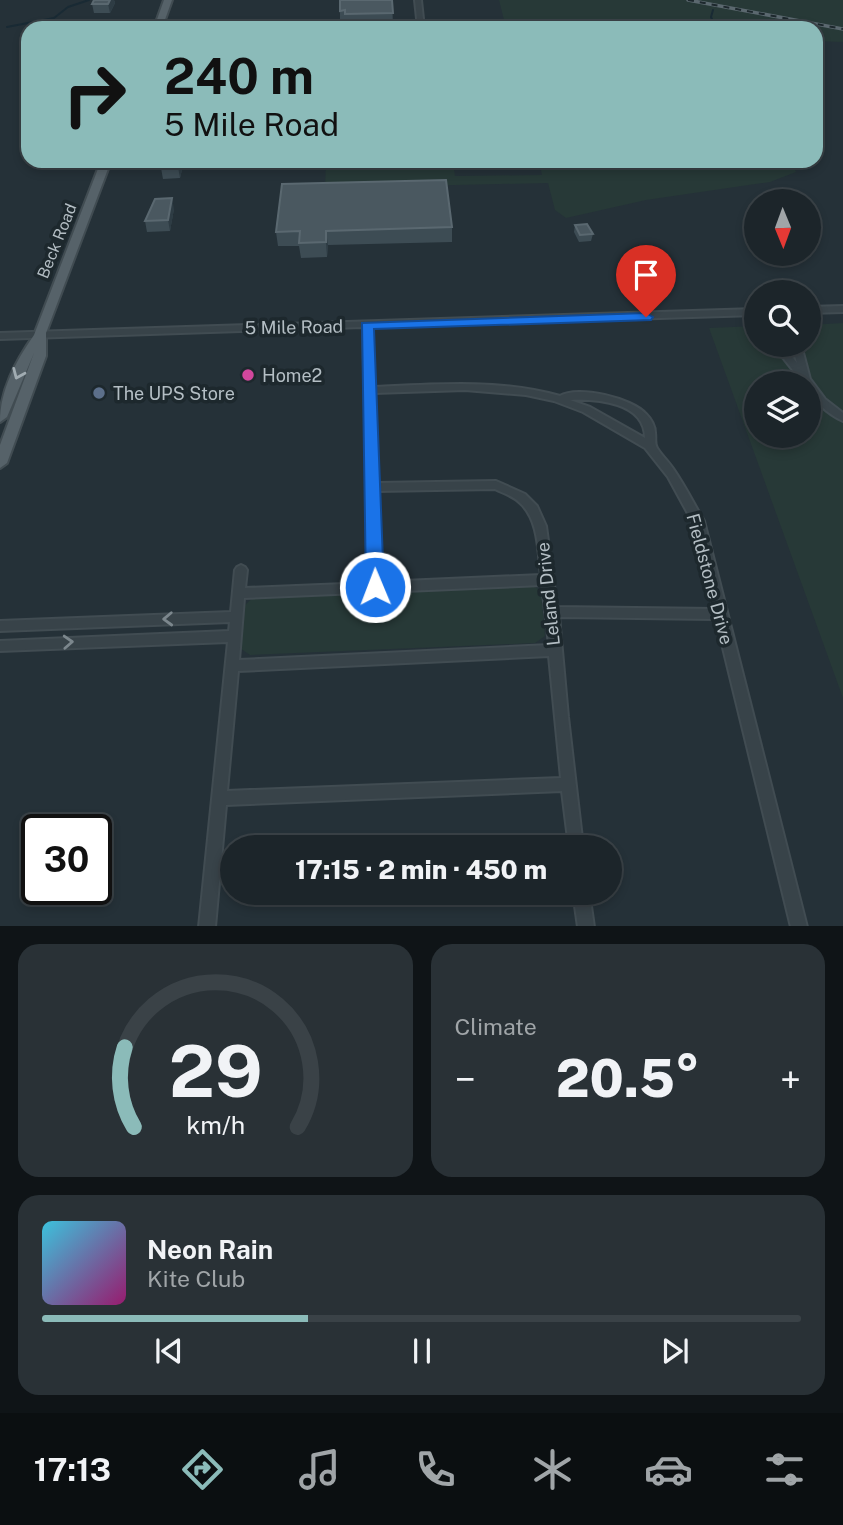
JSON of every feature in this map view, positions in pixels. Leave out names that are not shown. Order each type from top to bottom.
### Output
[{"type":"main road","points":[[160,21],[168,0]]},
{"type":"main road","name":"Beck Road","points":[[0,417],[26,355],[40,333],[103,168]]},
{"type":"main road","name":"Beck Road","points":[[0,463],[40,356],[40,333]]},
{"type":"street","points":[[418,0],[420,21]]},
{"type":"street","points":[[821,310],[843,309]]},
{"type":"street","name":"5 Mile Road","points":[[0,336],[744,312]]},
{"type":"street","points":[[367,326],[375,587]]},
{"type":"street","points":[[788,357],[800,371]]},
{"type":"street","name":"Fieldstone Drive","points":[[368,390],[472,386],[513,389],[562,398],[604,418],[650,447],[683,492],[698,521],[799,926]]},
{"type":"street","points":[[562,398],[588,395],[619,400],[639,414],[650,429],[650,447]]},
{"type":"street","points":[[821,400],[843,418]]},
{"type":"street","name":"Leland Drive","points":[[374,487],[496,485],[521,497],[533,509],[541,526],[552,612],[575,835]]},
{"type":"street","points":[[207,926],[241,570]]},
{"type":"street","points":[[239,593],[547,580]]},
{"type":"street","points":[[552,612],[721,614]]},
{"type":"street","points":[[0,626],[236,617]]},
{"type":"street","points":[[0,646],[235,636]]},
{"type":"street","points":[[231,666],[555,650]]},
{"type":"street","points":[[219,798],[569,783]]},
{"type":"street","points":[[583,905],[586,926]]},
{"type":"shaded area","points":[[499,0],[843,0],[843,42],[823,41],[823,21],[504,21]]},
{"type":"shaded area","points":[[326,168],[454,168],[455,176],[542,175],[540,168],[794,168],[796,172],[770,182],[646,200],[566,218],[555,210],[548,183],[325,188]]},
{"type":"shaded area","points":[[843,323],[843,698],[752,448],[821,448],[821,371],[744,371],[744,425],[709,328],[744,327],[744,357],[821,357],[821,324]]},
{"type":"shaded area","points":[[527,584],[539,589],[541,595],[545,636],[535,643],[250,655],[240,648],[245,605],[255,596]]},
{"type":"building","points":[[94,0],[110,0],[108,4],[92,4]]},
{"type":"building","points":[[340,0],[392,0],[393,13],[345,14],[345,10],[340,11]]},
{"type":"building","points":[[446,180],[452,227],[326,231],[326,242],[299,243],[300,231],[276,232],[282,184]]},
{"type":"building","points":[[172,198],[168,220],[145,221],[155,199]]},
{"type":"building","points":[[587,224],[593,234],[580,235],[575,225]]},
{"type":"waterway","points":[[38,21],[54,18],[68,7],[89,0]]},
{"type":"waterway","points":[[713,10],[713,21]]},
{"type":"waterway","points":[[7,27],[21,24]]},
{"type":"railway","points":[[688,0],[800,21]]},
{"type":"railway","points":[[823,25],[843,29]]},
{"type":"place","name":"Home2","points":[[248,375]]},
{"type":"place","name":"The UPS Store","points":[[99,393]]},
{"type":"route","points":[[375,587],[367,326],[646,317]]}]
